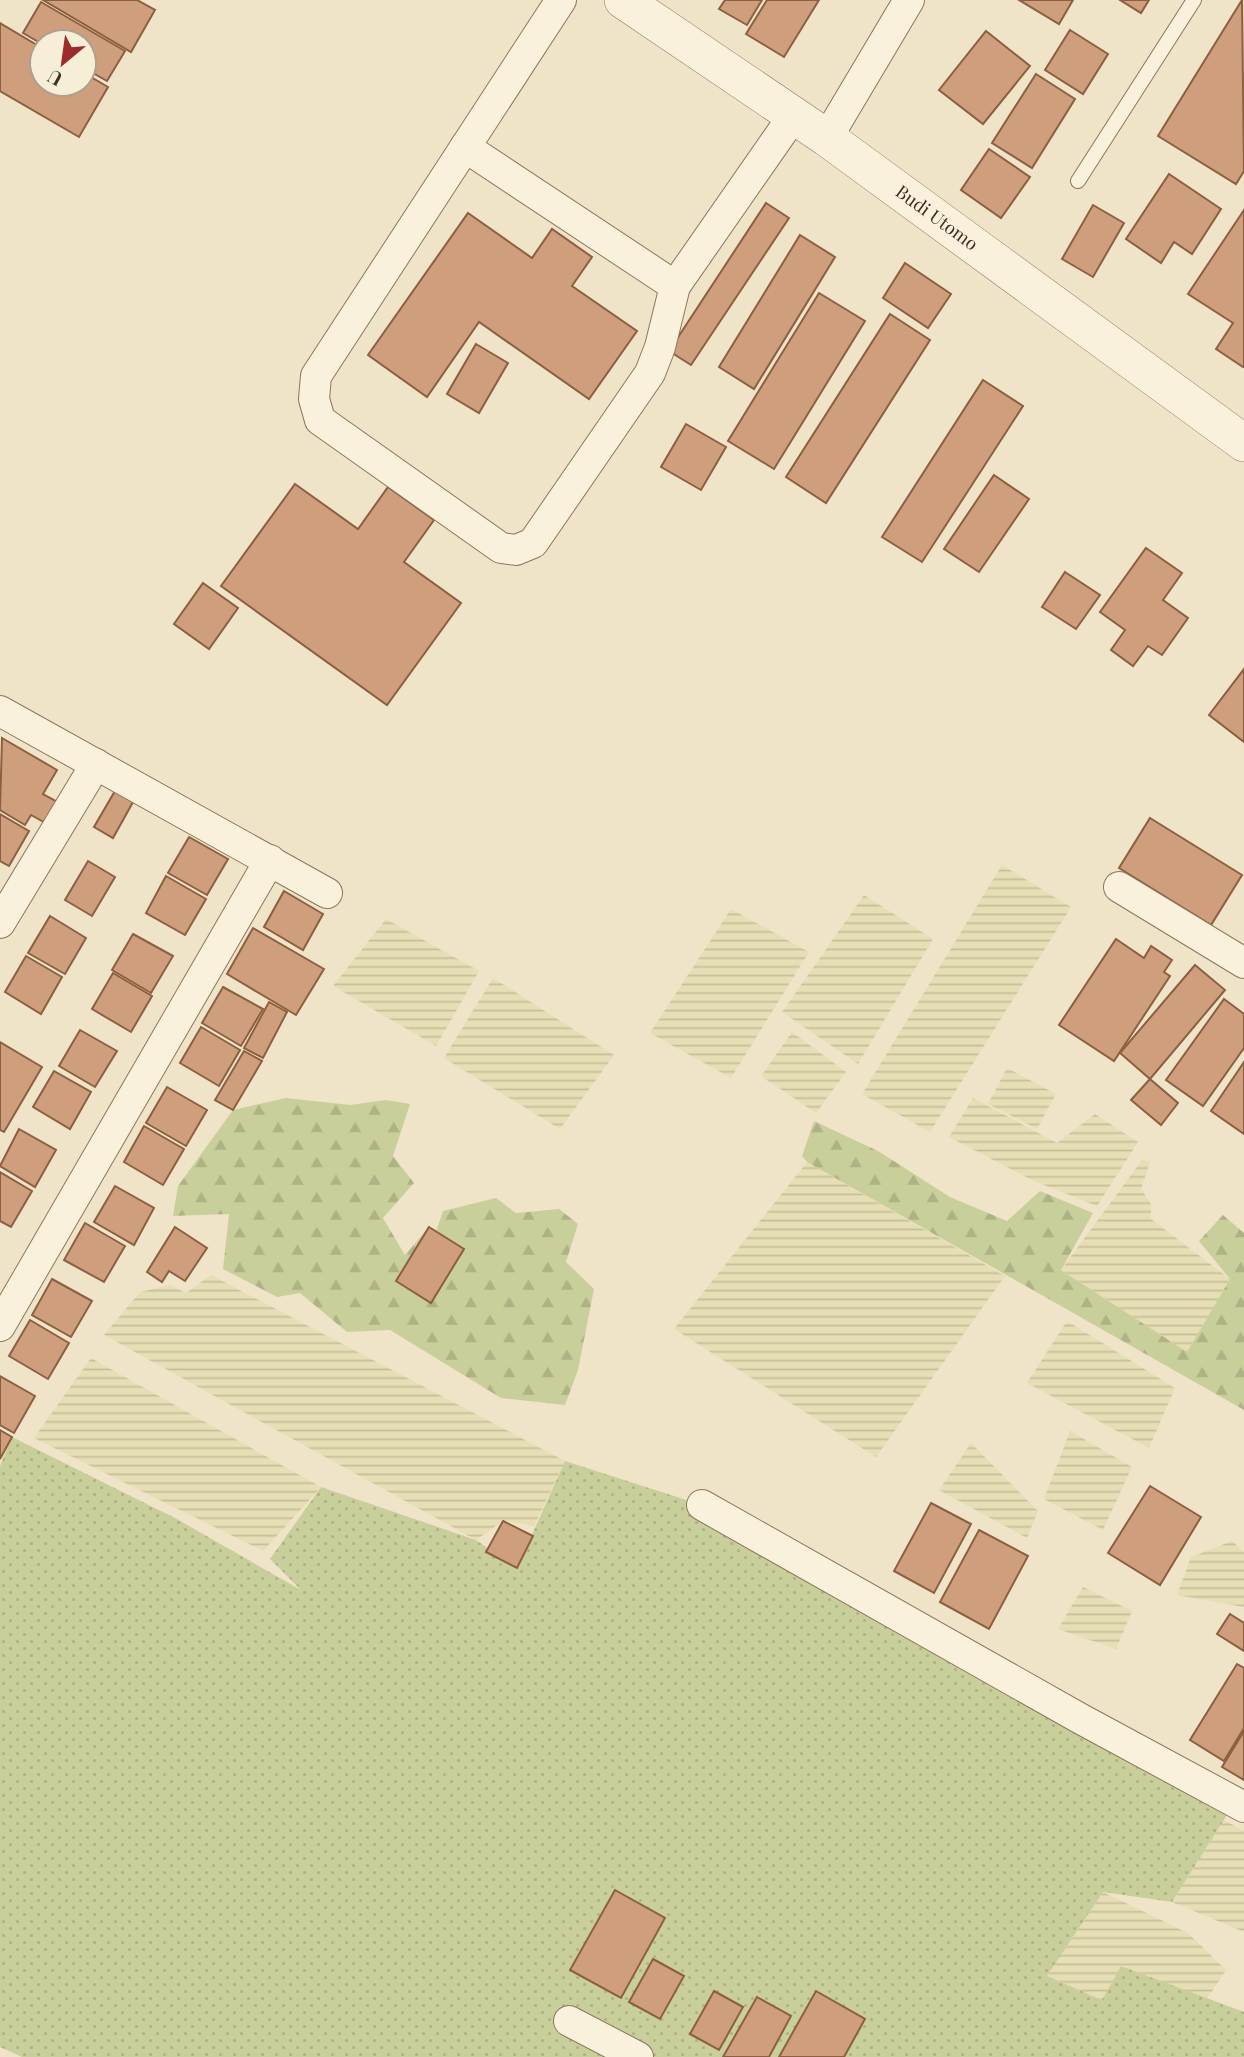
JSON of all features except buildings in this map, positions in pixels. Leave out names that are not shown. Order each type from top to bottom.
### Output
[{"type":"street","points":[[561,0],[316,376],[314,399],[320,420],[501,548],[516,550],[533,543],[650,373],[660,347],[675,286],[794,115]]},
{"type":"street","name":"Budi Utomo","points":[[623,0],[827,138],[1244,443]]},
{"type":"street","points":[[827,138],[909,0]]},
{"type":"street","points":[[465,147],[675,286]]},
{"type":"street","points":[[0,711],[327,892]]},
{"type":"street","points":[[0,923],[96,764]]},
{"type":"street","points":[[0,1326],[270,860]]},
{"type":"street","points":[[1119,887],[1244,963]]},
{"type":"street","points":[[702,1505],[1081,1719],[1244,1807]]},
{"type":"street","points":[[569,2021],[638,2057]]},
{"type":"lane","points":[[1078,181],[1194,0]]},
{"type":"shaded area","points":[[1002,865],[1071,907],[930,1132],[862,1094]]},
{"type":"shaded area","points":[[864,895],[933,939],[858,1064],[782,1012]]},
{"type":"shaded area","points":[[731,909],[809,952],[731,1078],[650,1033]]},
{"type":"shaded area","points":[[386,919],[479,971],[436,1046],[333,986]]},
{"type":"shaded area","points":[[493,978],[614,1055],[560,1129],[444,1058]]},
{"type":"shaded area","points":[[792,1032],[846,1072],[816,1113],[761,1076]]},
{"type":"shaded area","points":[[1007,1068],[1056,1094],[1037,1129],[988,1104]]},
{"type":"shaded area","points":[[973,1098],[1057,1143],[1095,1114],[1138,1142],[1097,1206],[1034,1181],[949,1137]]},
{"type":"shaded area","points":[[1142,1160],[1150,1162],[1141,1189],[1151,1204],[1151,1219],[1230,1279],[1187,1352],[1061,1270]]},
{"type":"shaded area","points":[[807,1162],[1005,1276],[876,1457],[674,1329]]},
{"type":"shaded area","points":[[211,1275],[565,1461],[534,1526],[503,1521],[476,1540],[104,1335],[140,1292],[170,1285],[186,1293]]},
{"type":"shaded area","points":[[1067,1321],[1175,1388],[1149,1448],[1027,1383]]},
{"type":"shaded area","points":[[91,1358],[321,1487],[263,1551],[34,1438]]},
{"type":"shaded area","points":[[1070,1431],[1132,1467],[1103,1530],[1044,1499]]},
{"type":"shaded area","points":[[971,1443],[1038,1511],[1027,1538],[939,1490]]},
{"type":"shaded area","points":[[1232,1541],[1244,1552],[1244,1607],[1177,1595],[1191,1557]]},
{"type":"shaded area","points":[[1083,1587],[1132,1611],[1116,1649],[1058,1629]]},
{"type":"shaded area","points":[[1224,1820],[1244,1831],[1244,1932],[1172,1902]]},
{"type":"shaded area","points":[[1103,1892],[1188,1933],[1226,1970],[1207,1999],[1122,1966],[1102,2000],[1047,1976]]},
{"type":"green space","points":[[286,1098],[350,1105],[386,1100],[410,1104],[393,1156],[414,1183],[383,1218],[405,1255],[429,1227],[436,1232],[443,1211],[496,1198],[516,1213],[559,1209],[578,1224],[566,1262],[594,1289],[578,1370],[565,1405],[501,1398],[390,1330],[347,1332],[300,1293],[277,1297],[223,1269],[229,1214],[173,1216],[178,1186],[233,1110]]},
{"type":"green space","points":[[814,1121],[878,1151],[950,1197],[1007,1221],[1040,1191],[1093,1213],[1061,1270],[1187,1352],[1230,1279],[1199,1241],[1223,1215],[1244,1233],[1244,1410],[807,1162],[802,1156]]},
{"type":"green space","points":[[12,1437],[175,1518],[301,1590],[270,1559],[321,1487],[476,1540],[517,1568],[565,1461],[702,1505],[1229,1812],[1172,1902],[1103,1892],[1047,1976],[1102,2000],[1121,1966],[1244,2012],[1244,2057],[22,2057],[0,2047],[0,1466]]}]
